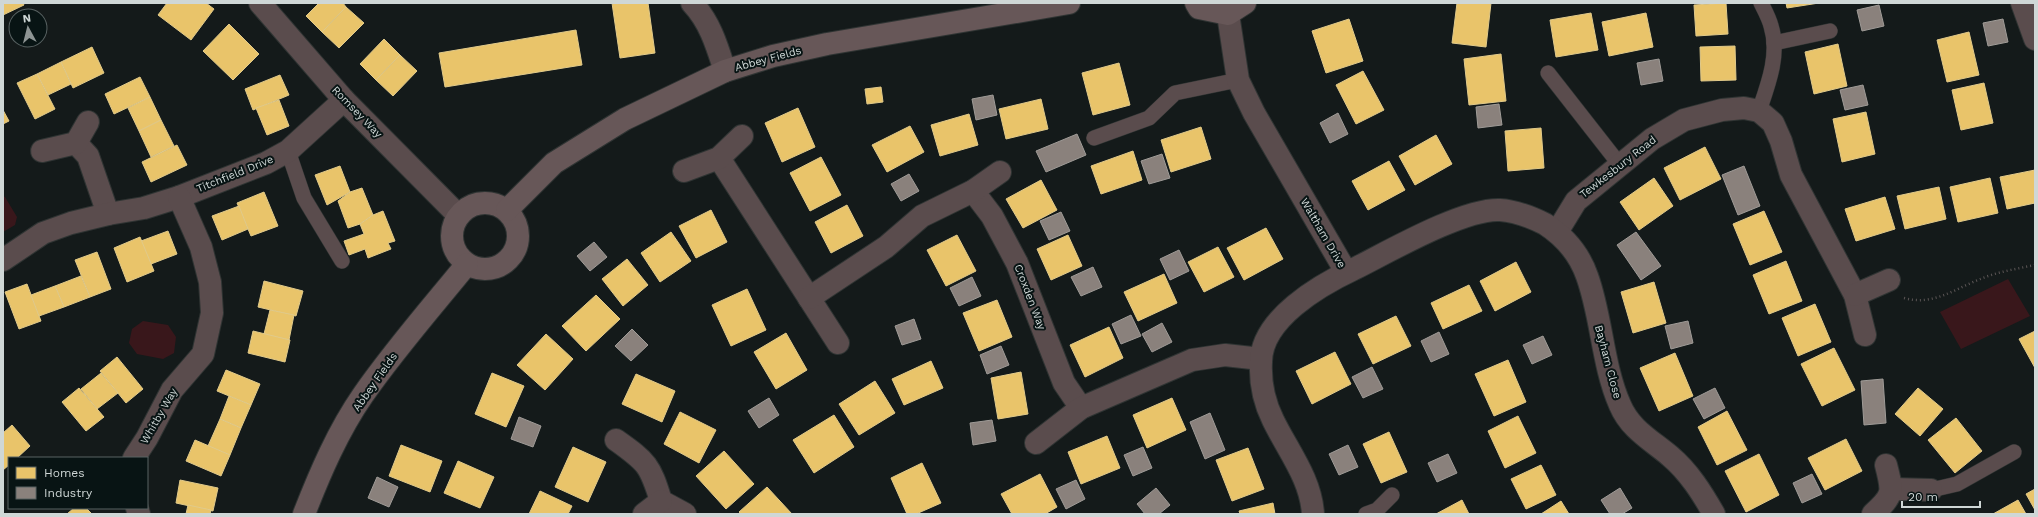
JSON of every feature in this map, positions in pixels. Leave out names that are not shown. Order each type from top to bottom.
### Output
[{"type":"street","name":"Romsey Way","points":[[260,3],[344,100],[458,215]]},
{"type":"street","name":"Abbey Fields","points":[[507,210],[554,163],[625,119],[725,71],[773,56],[827,44],[1069,3]]},
{"type":"street","points":[[1196,3],[1199,8],[1237,8]]},
{"type":"street","points":[[2022,3],[2035,39]]},
{"type":"street","points":[[702,6],[725,71]]},
{"type":"street","name":"Waltham Drive","points":[[1237,8],[1238,80],[1254,113],[1346,272],[1314,291],[1287,311],[1268,336],[1261,359],[1263,391],[1272,418],[1308,484],[1313,514]]},
{"type":"street","name":"Titchfield Drive","points":[[3,260],[43,233],[71,223],[108,214],[144,208],[180,197],[266,163],[288,151],[344,100]]},
{"type":"street","name":"Tewkesbury Road","points":[[1557,232],[1576,201],[1652,139],[1684,120],[1722,110],[1744,108],[1759,111]]},
{"type":"street","points":[[1759,111],[1773,124],[1781,141],[1792,175],[1855,295],[1865,335]]},
{"type":"street","points":[[42,151],[76,143],[88,122]]},
{"type":"street","points":[[684,171],[719,158],[742,136]]},
{"type":"street","points":[[76,143],[88,156],[108,214]]},
{"type":"street","points":[[719,158],[838,343]]},
{"type":"street","points":[[809,298],[886,247],[922,216],[973,191],[1000,172]]},
{"type":"street","name":"Croxden Way","points":[[973,191],[992,216],[1017,263],[1064,383],[1080,408]]},
{"type":"street","name":"Whitby Way","points":[[135,457],[147,438],[172,390],[203,354],[212,313],[210,282],[201,247],[180,197]]},
{"type":"street","points":[[487,202],[507,210],[514,219],[518,229],[518,240],[515,251],[508,260],[499,266],[488,269],[477,268],[467,264],[459,257],[452,242],[453,225],[458,215],[466,208],[487,202]]},
{"type":"street","points":[[1346,272],[1469,214],[1499,210],[1531,217],[1557,232]]},
{"type":"street","name":"Bayham Close","points":[[1557,232],[1577,252],[1588,277],[1610,376],[1620,407],[1637,431],[1672,457],[1690,477],[1714,514]]},
{"type":"street","name":"Abbey Fields","points":[[304,514],[322,467],[363,396],[417,325],[467,264]]},
{"type":"street","points":[[1855,295],[1889,280]]},
{"type":"street","points":[[1036,443],[1080,408],[1192,360],[1225,355],[1261,359]]},
{"type":"street","points":[[616,440],[642,459],[653,475],[653,508],[685,514]]},
{"type":"street","points":[[1873,514],[1886,502],[1892,489],[1886,465]]},
{"type":"street","points":[[1892,489],[1931,490]]},
{"type":"lane","points":[[1759,111],[1769,83],[1774,43],[1771,26],[1761,3]]},
{"type":"lane","points":[[1774,43],[1830,31]]},
{"type":"lane","points":[[1548,73],[1620,165]]},
{"type":"lane","points":[[1094,138],[1149,118],[1175,93],[1238,80]]},
{"type":"lane","points":[[288,151],[304,198],[342,261]]},
{"type":"lane","points":[[1931,490],[1957,484],[2014,452]]},
{"type":"lane","points":[[1366,514],[1377,510],[1392,495]]},
{"type":"path","points":[[1889,280],[1901,297],[1915,301],[1941,298],[1978,280],[2035,265]]},
{"type":"shaded area","points":[[3,196],[17,217],[15,225],[3,232]]},
{"type":"shaded area","points":[[2008,279],[2030,316],[1961,349],[1940,312]]},
{"type":"shaded area","points":[[143,321],[168,325],[176,337],[174,353],[163,359],[137,354],[129,343],[132,329]]},
{"type":"building: Homes","points":[[3,3],[23,3],[24,5],[18,8],[8,8],[8,13],[3,15]]},
{"type":"building: Homes","points":[[167,3],[206,3],[214,9],[191,40],[158,15]]},
{"type":"building: Homes","points":[[319,3],[343,3],[346,7],[322,32],[306,16]]},
{"type":"building: Homes","points":[[612,3],[648,3],[655,53],[620,58]]},
{"type":"building: Homes","points":[[1457,3],[1491,3],[1486,47],[1452,43]]},
{"type":"building: Homes","points":[[1726,3],[1728,34],[1696,36],[1694,5]]},
{"type":"building: Homes","points":[[1786,3],[1819,3],[1787,8]]},
{"type":"building: Homes","points":[[346,7],[364,23],[339,48],[322,32]]},
{"type":"building: Homes","points":[[1591,13],[1598,50],[1556,57],[1550,20]]},
{"type":"building: Homes","points":[[1646,13],[1653,47],[1609,56],[1602,22]]},
{"type":"building: Homes","points":[[1349,19],[1363,61],[1326,73],[1312,31]]},
{"type":"building: Homes","points":[[229,24],[259,54],[233,80],[203,51]]},
{"type":"building: Homes","points":[[576,30],[582,65],[445,87],[439,53]]},
{"type":"building: Homes","points":[[1969,32],[1979,75],[1947,82],[1937,40]]},
{"type":"building: Homes","points":[[384,39],[400,55],[376,80],[360,64]]},
{"type":"building: Homes","points":[[1838,44],[1847,86],[1814,94],[1805,52]]},
{"type":"building: Homes","points":[[1735,46],[1736,80],[1701,81],[1700,47]]},
{"type":"building: Homes","points":[[92,47],[104,73],[73,88],[61,62]]},
{"type":"building: Homes","points":[[1501,54],[1506,101],[1469,105],[1464,59]]},
{"type":"building: Homes","points":[[400,55],[417,71],[393,96],[376,80]]},
{"type":"building: Homes","points":[[61,62],[71,84],[48,95],[37,74]]},
{"type":"building: Homes","points":[[1119,63],[1130,105],[1093,115],[1082,73]]},
{"type":"building: Homes","points":[[1363,71],[1384,110],[1356,124],[1336,85]]},
{"type":"building: Homes","points":[[37,74],[55,109],[35,119],[17,83]]},
{"type":"building: Homes","points":[[280,75],[289,95],[253,110],[245,89]]},
{"type":"building: Homes","points":[[140,77],[150,97],[114,114],[105,94]]},
{"type":"building: Homes","points":[[1984,83],[1993,123],[1961,130],[1952,90]]},
{"type":"building: Homes","points":[[881,87],[883,102],[867,104],[865,89]]},
{"type":"building: Homes","points":[[150,97],[161,120],[139,131],[128,108]]},
{"type":"building: Homes","points":[[1041,99],[1048,129],[1006,139],[999,109]]},
{"type":"building: Homes","points":[[279,100],[289,126],[267,135],[256,108]]},
{"type":"building: Homes","points":[[798,108],[815,147],[782,162],[765,123]]},
{"type":"building: Homes","points":[[3,110],[9,121],[3,124]]},
{"type":"building: Homes","points":[[1866,112],[1875,154],[1842,162],[1833,119]]},
{"type":"building: Homes","points":[[969,114],[978,145],[940,156],[931,125]]},
{"type":"building: Homes","points":[[161,120],[174,146],[151,157],[139,131]]},
{"type":"building: Homes","points":[[910,126],[924,152],[887,172],[872,145]]},
{"type":"building: Homes","points":[[1201,127],[1211,159],[1171,172],[1161,140]]},
{"type":"building: Homes","points":[[1541,128],[1544,168],[1508,171],[1505,131]]},
{"type":"building: Homes","points":[[1436,135],[1452,164],[1415,185],[1399,156]]},
{"type":"building: Homes","points":[[177,145],[187,165],[151,182],[142,162]]},
{"type":"building: Homes","points":[[1705,147],[1721,179],[1680,200],[1664,168]]},
{"type":"building: Homes","points":[[1133,151],[1142,180],[1101,194],[1091,166]]},
{"type":"building: Homes","points":[[821,157],[841,195],[810,211],[790,173]]},
{"type":"building: Homes","points":[[1389,161],[1405,190],[1368,210],[1352,181]]},
{"type":"building: Homes","points":[[340,166],[350,192],[327,205],[315,175]]},
{"type":"building: Homes","points":[[2035,170],[2035,203],[2007,209],[2000,177]]},
{"type":"building: Homes","points":[[1654,178],[1673,206],[1639,230],[1620,202]]},
{"type":"building: Homes","points":[[1990,178],[1998,213],[1958,222],[1950,187]]},
{"type":"building: Homes","points":[[1041,180],[1057,210],[1023,228],[1006,199]]},
{"type":"building: Homes","points":[[1939,187],[1946,219],[1905,229],[1897,196]]},
{"type":"building: Homes","points":[[362,188],[373,215],[360,224],[348,228],[338,201],[350,192]]},
{"type":"building: Homes","points":[[264,192],[278,226],[251,236],[237,203]]},
{"type":"building: Homes","points":[[1885,197],[1895,229],[1856,241],[1845,209]]},
{"type":"building: Homes","points":[[847,205],[863,236],[831,253],[815,222]]},
{"type":"building: Homes","points":[[239,206],[248,229],[222,240],[212,216]]},
{"type":"building: Homes","points":[[711,210],[727,242],[696,258],[679,226]]},
{"type":"building: Homes","points":[[383,211],[395,241],[388,243],[391,249],[368,258],[365,249],[349,255],[344,241],[364,234],[360,224],[373,215]]},
{"type":"building: Homes","points":[[1764,211],[1782,252],[1750,265],[1733,224]]},
{"type":"building: Homes","points":[[1266,228],[1283,259],[1244,280],[1227,248]]},
{"type":"building: Homes","points":[[168,231],[177,254],[151,264],[141,241]]},
{"type":"building: Homes","points":[[671,232],[691,261],[660,282],[641,253]]},
{"type":"building: Homes","points":[[957,235],[976,271],[946,286],[927,250]]},
{"type":"building: Homes","points":[[1068,235],[1082,266],[1051,280],[1037,249]]},
{"type":"building: Homes","points":[[140,237],[154,271],[127,282],[114,248]]},
{"type":"building: Homes","points":[[1218,247],[1234,277],[1204,292],[1188,262]]},
{"type":"building: Homes","points":[[97,252],[111,289],[90,297],[75,260]]},
{"type":"building: Homes","points":[[627,259],[648,285],[623,306],[602,279]]},
{"type":"building: Homes","points":[[1786,261],[1802,301],[1769,314],[1753,275]]},
{"type":"building: Homes","points":[[1516,262],[1531,292],[1495,311],[1480,281]]},
{"type":"building: Homes","points":[[1164,274],[1177,303],[1138,321],[1124,292]]},
{"type":"building: Homes","points":[[81,276],[90,297],[64,307],[55,286]]},
{"type":"building: Homes","points":[[264,281],[303,291],[296,316],[258,307]]},
{"type":"building: Homes","points":[[1654,282],[1666,323],[1633,333],[1621,292]]},
{"type":"building: Homes","points":[[27,284],[41,321],[19,329],[5,292]]},
{"type":"building: Homes","points":[[1469,285],[1482,311],[1443,329],[1431,303]]},
{"type":"building: Homes","points":[[55,286],[64,307],[39,316],[31,295]]},
{"type":"building: Homes","points":[[747,289],[766,330],[731,346],[712,305]]},
{"type":"building: Homes","points":[[596,295],[620,319],[586,351],[562,326]]},
{"type":"building: Homes","points":[[997,300],[1012,337],[979,351],[963,313]]},
{"type":"building: Homes","points":[[1815,304],[1831,342],[1798,356],[1782,318]]},
{"type":"building: Homes","points":[[270,310],[294,315],[289,340],[264,334]]},
{"type":"building: Homes","points":[[1396,316],[1411,346],[1373,364],[1358,334]]},
{"type":"building: Homes","points":[[1109,327],[1123,358],[1085,377],[1070,345]]},
{"type":"building: Homes","points":[[253,331],[290,340],[285,362],[248,353]]},
{"type":"building: Homes","points":[[2035,331],[2035,368],[2019,339]]},
{"type":"building: Homes","points":[[786,333],[807,370],[776,389],[754,352]]},
{"type":"building: Homes","points":[[546,334],[573,359],[545,390],[517,365]]},
{"type":"building: Homes","points":[[1834,348],[1855,390],[1822,406],[1801,364]]},
{"type":"building: Homes","points":[[1335,352],[1351,384],[1312,404],[1296,371]]},
{"type":"building: Homes","points":[[1675,353],[1693,396],[1659,411],[1640,368]]},
{"type":"building: Homes","points":[[117,357],[143,389],[126,403],[100,371]]},
{"type":"building: Homes","points":[[1508,360],[1526,402],[1494,416],[1475,374]]},
{"type":"building: Homes","points":[[931,361],[943,388],[904,405],[892,379]]},
{"type":"building: Homes","points":[[226,370],[260,384],[251,405],[217,391]]},
{"type":"building: Homes","points":[[1021,372],[1028,414],[998,419],[991,378]]},
{"type":"building: Homes","points":[[101,373],[118,393],[97,409],[81,389]]},
{"type":"building: Homes","points":[[492,373],[524,386],[506,427],[475,414]]},
{"type":"building: Homes","points":[[636,374],[675,391],[662,422],[622,404]]},
{"type":"building: Homes","points":[[875,381],[895,413],[859,435],[839,404]]},
{"type":"building: Homes","points":[[79,388],[104,417],[86,431],[62,402]]},
{"type":"building: Homes","points":[[1918,388],[1943,409],[1920,436],[1895,414]]},
{"type":"building: Homes","points":[[229,396],[251,405],[241,428],[220,419]]},
{"type":"building: Homes","points":[[1172,398],[1186,430],[1147,448],[1133,415]]},
{"type":"building: Homes","points":[[1727,411],[1747,450],[1717,465],[1698,427]]},
{"type":"building: Homes","points":[[680,412],[716,430],[699,463],[664,444]]},
{"type":"building: Homes","points":[[834,415],[854,447],[814,473],[793,440]]},
{"type":"building: Homes","points":[[1518,416],[1536,453],[1505,468],[1488,431]]},
{"type":"building: Homes","points":[[1956,418],[1982,451],[1955,473],[1928,440]]},
{"type":"building: Homes","points":[[220,419],[241,428],[230,455],[208,446]]},
{"type":"building: Homes","points":[[12,425],[30,446],[18,457],[8,457],[8,466],[3,470],[3,433]]},
{"type":"building: Homes","points":[[1389,432],[1407,472],[1381,483],[1363,444]]},
{"type":"building: Homes","points":[[1107,436],[1120,468],[1081,484],[1068,452]]},
{"type":"building: Homes","points":[[1846,439],[1862,471],[1825,490],[1808,458]]},
{"type":"building: Homes","points":[[195,440],[230,455],[221,476],[186,461]]},
{"type":"building: Homes","points":[[401,445],[442,461],[430,492],[389,476]]},
{"type":"building: Homes","points":[[573,447],[606,462],[588,502],[555,487]]},
{"type":"building: Homes","points":[[1248,448],[1264,489],[1232,501],[1216,460]]},
{"type":"building: Homes","points":[[724,451],[754,484],[726,509],[696,476]]},
{"type":"building: Homes","points":[[1759,454],[1779,495],[1746,512],[1725,471]]},
{"type":"building: Homes","points":[[458,461],[494,477],[480,508],[444,493]]},
{"type":"building: Homes","points":[[922,463],[941,503],[916,514],[907,514],[891,478]]},
{"type":"building: Homes","points":[[1541,465],[1556,495],[1526,509],[1511,479]]},
{"type":"building: Homes","points":[[1040,474],[1057,507],[1045,514],[1012,514],[1001,494]]},
{"type":"building: Homes","points":[[180,480],[218,488],[213,511],[176,503]]},
{"type":"building: Homes","points":[[767,487],[792,514],[741,514],[739,512]]},
{"type":"building: Homes","points":[[2035,489],[2035,510],[2026,494]]},
{"type":"building: Homes","points":[[540,491],[572,506],[568,514],[529,514]]},
{"type":"building: Homes","points":[[1462,500],[1469,514],[1436,514]]},
{"type":"building: Homes","points":[[2018,500],[2026,514],[1993,514]]},
{"type":"building: Homes","points":[[1561,501],[1569,514],[1541,514]]},
{"type":"building: Homes","points":[[1273,503],[1275,514],[1240,514],[1239,511]]},
{"type":"building: Homes","points":[[188,505],[211,510],[210,514],[186,514]]},
{"type":"building: Homes","points":[[73,509],[87,509],[92,514],[67,514]]},
{"type":"building: Industry","points":[[1879,5],[1884,26],[1862,31],[1857,10]]},
{"type":"building: Industry","points":[[2003,19],[2008,42],[1988,46],[1983,23]]},
{"type":"building: Industry","points":[[1659,59],[1663,81],[1641,85],[1637,63]]},
{"type":"building: Industry","points":[[1863,85],[1868,105],[1845,110],[1840,90]]},
{"type":"building: Industry","points":[[993,95],[997,115],[976,120],[972,99]]},
{"type":"building: Industry","points":[[1499,104],[1502,125],[1478,128],[1476,107]]},
{"type":"building: Industry","points":[[1338,113],[1348,134],[1330,143],[1320,123]]},
{"type":"building: Industry","points":[[1077,134],[1086,155],[1046,172],[1036,151]]},
{"type":"building: Industry","points":[[1162,154],[1170,178],[1149,184],[1141,161]]},
{"type":"building: Industry","points":[[1744,166],[1760,206],[1738,215],[1722,175]]},
{"type":"building: Industry","points":[[909,174],[919,191],[901,201],[891,184]]},
{"type":"building: Industry","points":[[1061,212],[1070,231],[1049,240],[1040,221]]},
{"type":"building: Industry","points":[[1636,232],[1661,266],[1641,280],[1617,245]]},
{"type":"building: Industry","points":[[594,242],[607,257],[590,271],[577,256]]},
{"type":"building: Industry","points":[[1179,250],[1189,271],[1170,280],[1160,259]]},
{"type":"building: Industry","points":[[1093,267],[1102,287],[1081,296],[1071,277]]},
{"type":"building: Industry","points":[[972,277],[981,296],[959,306],[950,288]]},
{"type":"building: Industry","points":[[1131,315],[1141,336],[1121,344],[1112,324]]},
{"type":"building: Industry","points":[[914,319],[921,339],[902,345],[895,326]]},
{"type":"building: Industry","points":[[1688,321],[1693,343],[1671,349],[1665,326]]},
{"type":"building: Industry","points":[[1162,323],[1172,342],[1152,352],[1142,334]]},
{"type":"building: Industry","points":[[632,329],[648,345],[631,361],[615,346]]},
{"type":"building: Industry","points":[[1439,332],[1449,354],[1431,362],[1421,341]]},
{"type":"building: Industry","points":[[1543,336],[1552,355],[1532,364],[1523,345]]},
{"type":"building: Industry","points":[[1001,346],[1009,365],[987,374],[980,355]]},
{"type":"building: Industry","points":[[1372,367],[1383,389],[1363,398],[1352,377]]},
{"type":"building: Industry","points":[[1883,379],[1886,423],[1864,425],[1861,381]]},
{"type":"building: Industry","points":[[1715,388],[1725,408],[1704,419],[1693,399]]},
{"type":"building: Industry","points":[[769,398],[779,415],[759,428],[748,411]]},
{"type":"building: Industry","points":[[1210,413],[1225,450],[1205,459],[1190,422]]},
{"type":"building: Industry","points":[[519,417],[541,426],[533,447],[511,439]]},
{"type":"building: Industry","points":[[992,420],[996,441],[973,445],[970,423]]},
{"type":"building: Industry","points":[[1348,445],[1358,467],[1339,475],[1329,454]]},
{"type":"building: Industry","points":[[1143,447],[1152,468],[1133,476],[1124,455]]},
{"type":"building: Industry","points":[[1448,454],[1457,473],[1437,482],[1428,463]]},
{"type":"building: Industry","points":[[1812,474],[1822,494],[1802,503],[1793,483]]},
{"type":"building: Industry","points":[[377,477],[398,487],[389,507],[368,498]]},
{"type":"building: Industry","points":[[1076,480],[1085,499],[1066,509],[1056,489]]},
{"type":"building: Industry","points":[[1156,488],[1170,505],[1159,514],[1145,514],[1137,504]]},
{"type":"building: Industry","points":[[1620,488],[1632,508],[1622,514],[1610,514],[1601,500]]}]
